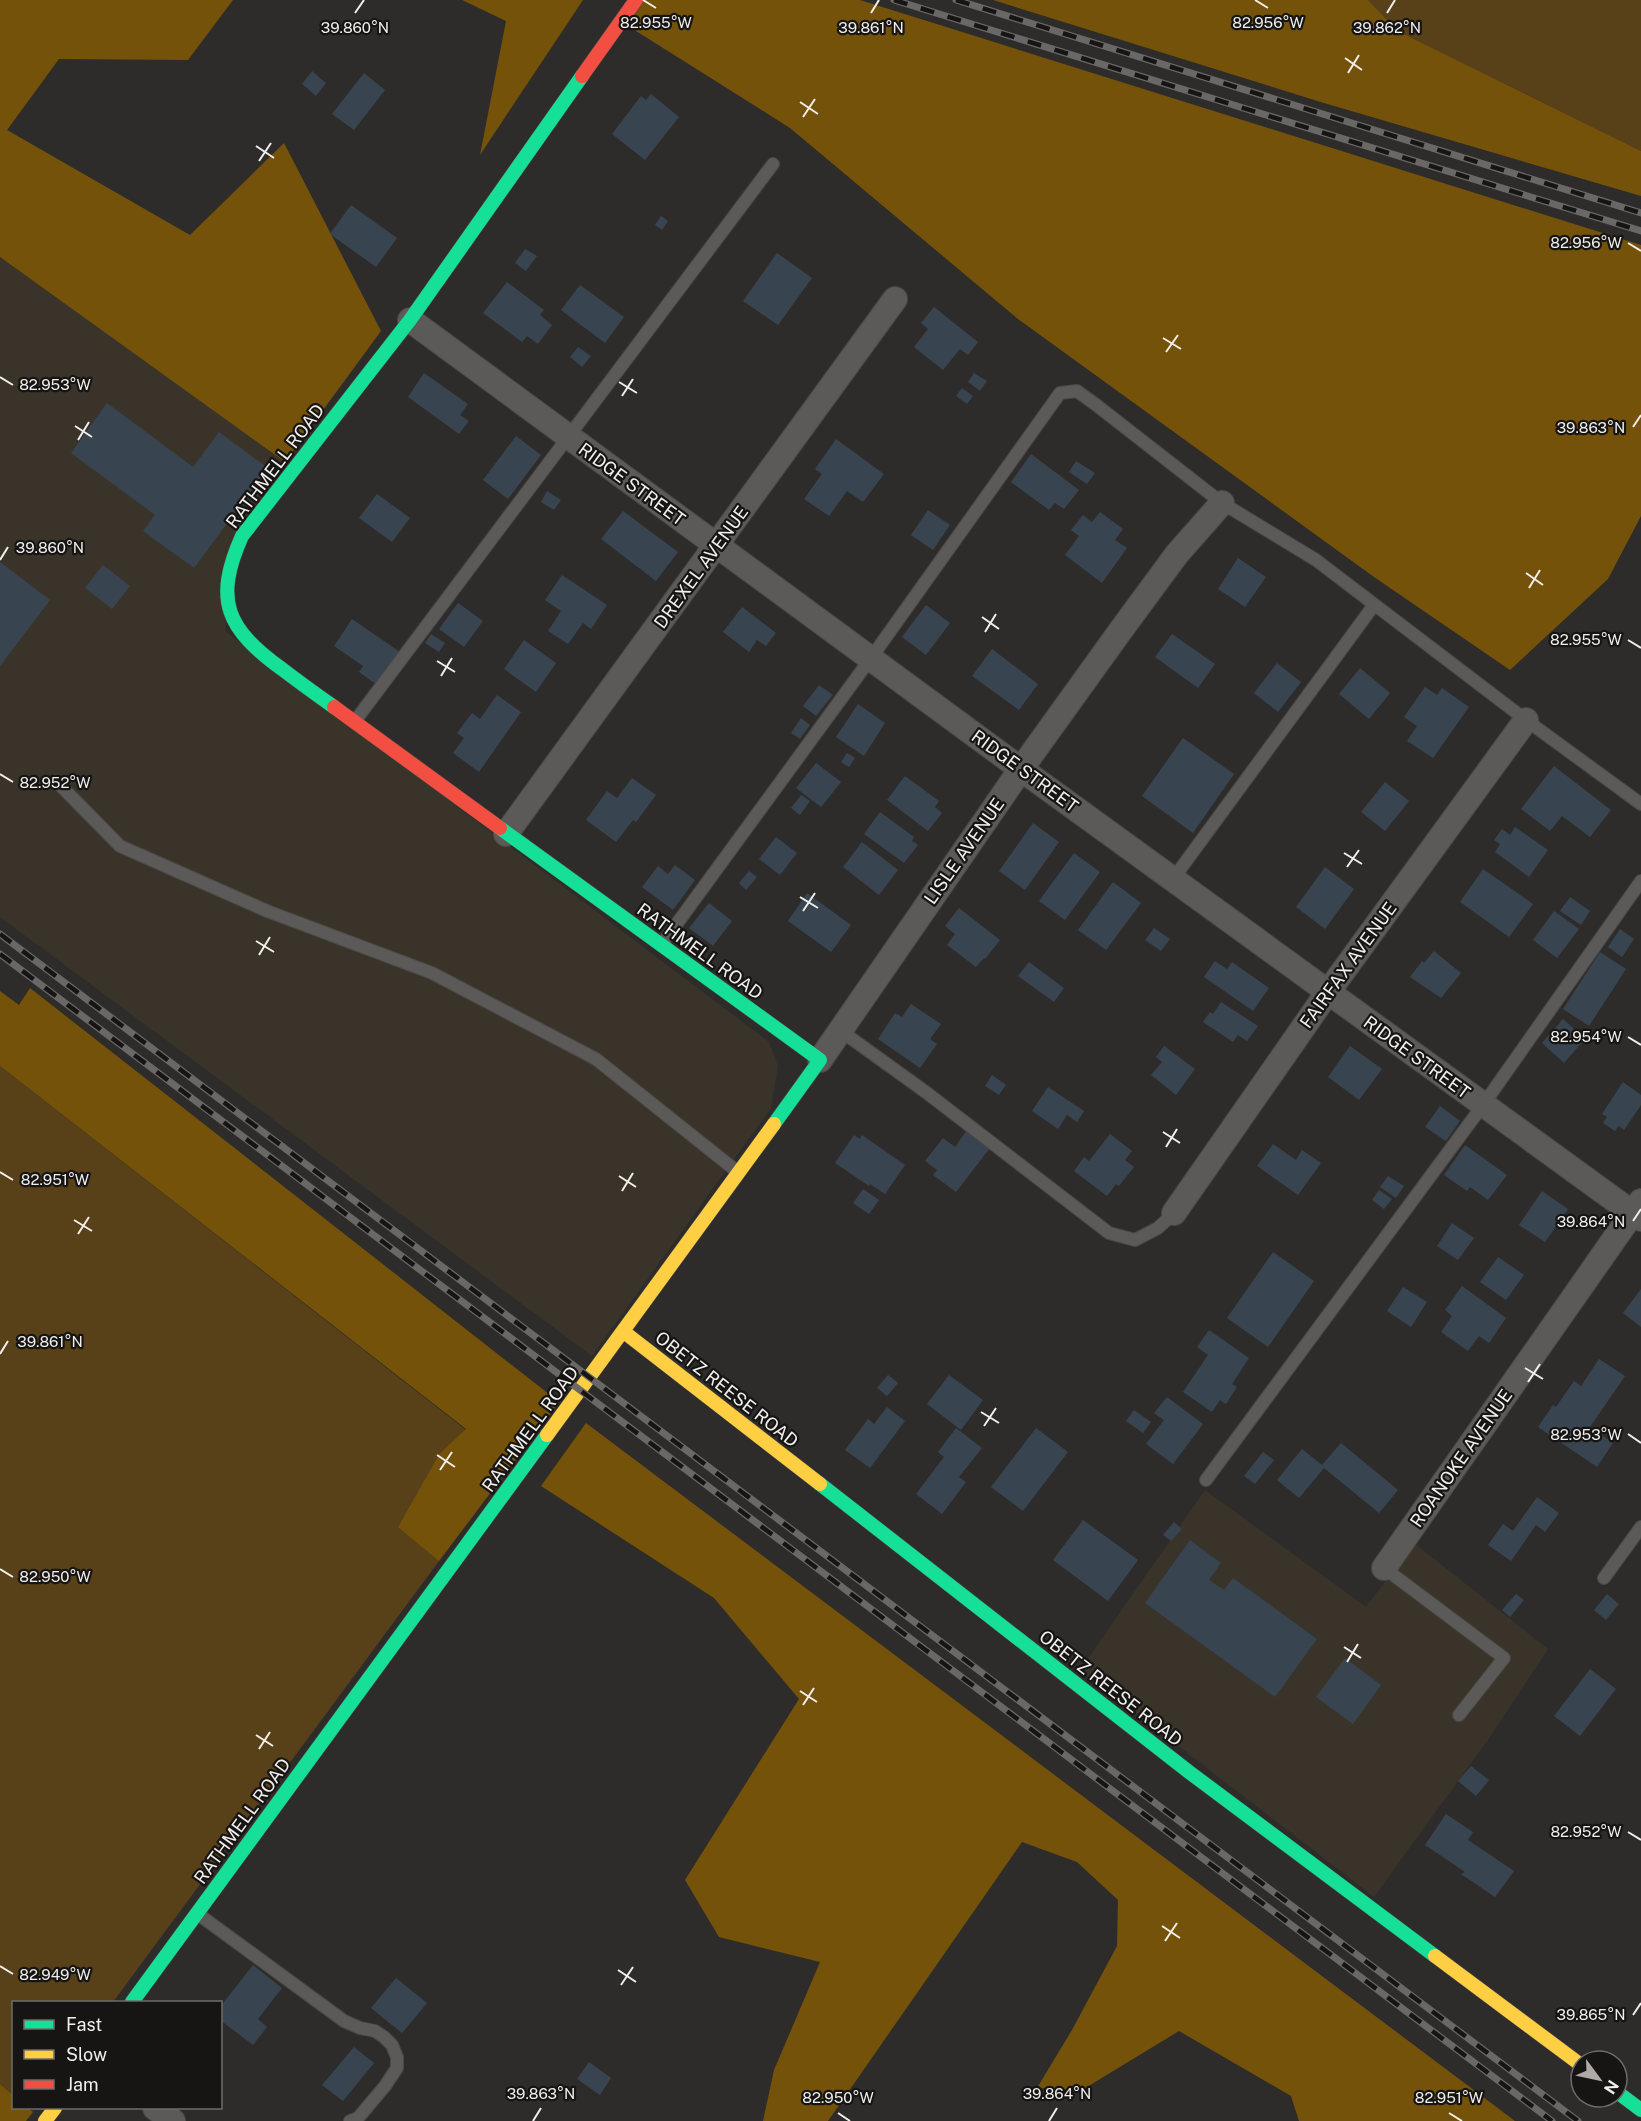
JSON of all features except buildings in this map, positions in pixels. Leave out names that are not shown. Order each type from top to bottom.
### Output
[{"type":"street","name":"RATHMELL ROAD","points":[[133,2001],[624,1332],[820,1060],[269,660],[243,638],[228,606],[226,587],[228,569],[242,536],[410,320],[636,0]]},
{"type":"street","name":"DREXEL AVENUE","points":[[506,834],[895,299]]},
{"type":"street","name":"RIDGE STREET","points":[[410,320],[1483,1105],[1638,1211]]},
{"type":"street","name":"LISLE AVENUE","points":[[820,1060],[1022,769],[1177,554],[1222,503]]},
{"type":"street","name":"FAIRFAX AVENUE","points":[[1174,1213],[1328,992],[1526,720]]},
{"type":"street","name":"ROANOKE AVENUE","points":[[1384,1568],[1638,1211]]},
{"type":"street","name":"OBETZ REESE ROAD","points":[[624,1332],[1189,1772],[1569,2057]]},
{"type":"street","points":[[45,2121],[54,2109]]},
{"type":"street","points":[[156,2109],[173,2121]]},
{"type":"lane","points":[[354,722],[773,164]]},
{"type":"lane","points":[[661,945],[871,658],[1060,393],[1077,391],[1222,503],[1316,560],[1526,720],[1641,804]]},
{"type":"lane","points":[[1173,879],[1374,604]]},
{"type":"lane","points":[[56,782],[120,846],[267,911],[432,973],[596,1059],[740,1173]]},
{"type":"lane","points":[[1206,1480],[1483,1105],[1641,881]]},
{"type":"lane","points":[[841,1030],[1109,1233],[1135,1240],[1158,1228],[1174,1213]]},
{"type":"lane","points":[[1604,1578],[1641,1527]]},
{"type":"lane","points":[[1384,1568],[1504,1658],[1460,1715]]},
{"type":"lane","points":[[197,1913],[344,2021],[375,2031],[392,2045],[397,2057],[397,2068],[358,2118],[350,2121]]},
{"type":"shaded area","points":[[0,0],[233,0],[188,60],[59,59],[7,130],[190,235],[284,143],[381,331],[285,462],[0,257]]},
{"type":"shaded area","points":[[462,0],[583,0],[480,155],[506,21]]},
{"type":"shaded area","points":[[630,0],[860,0],[1641,245],[1641,516],[1608,579],[1510,670],[1374,577],[1018,319],[790,128],[636,31]]},
{"type":"shaded area","points":[[993,0],[1368,0],[1398,31],[1641,151],[1641,196],[1324,103]]},
{"type":"shaded area","points":[[1368,0],[1641,0],[1641,151],[1398,31]]},
{"type":"shaded area","points":[[0,257],[285,462],[241,521],[225,631],[769,1042],[778,1066],[771,1108],[592,1356],[0,917]]},
{"type":"shaded area","points":[[30,988],[559,1402],[439,1561],[398,1527],[440,1453],[466,1429],[0,1066],[0,991],[19,1005]]},
{"type":"shaded area","points":[[0,1066],[466,1430],[440,1453],[439,1561],[114,2001],[12,2001],[12,2094],[0,2084]]},
{"type":"shaded area","points":[[586,1423],[1515,2121],[1299,2121],[1291,2096],[1179,2031],[1082,2090],[1037,2088],[1072,2030],[1117,1946],[1118,1900],[1077,1862],[1022,1842],[828,2121],[763,2121],[774,2070],[820,1962],[719,1937],[685,1880],[799,1699],[714,1598],[541,1486]]},
{"type":"shaded area","points":[[1205,1490],[1366,1607],[1414,1543],[1548,1649],[1487,1741],[1374,1897],[1080,1670]]},
{"type":"shaded area","points":[[0,2084],[12,2094],[12,2109],[29,2109],[33,2112],[26,2121],[0,2121]]},
{"type":"railway","points":[[894,0],[1641,231]]},
{"type":"railway","points":[[956,0],[1641,213]]},
{"type":"railway","points":[[0,934],[1578,2121]]},
{"type":"railway","points":[[0,954],[1552,2121]]},
{"type":"traffic: fast","points":[[334,707],[263,654],[248,640],[230,612],[227,596],[228,579],[242,536],[410,320],[582,76]]},
{"type":"traffic: fast","points":[[500,828],[820,1060],[774,1124]]},
{"type":"traffic: fast","points":[[133,2001],[547,1435]]},
{"type":"traffic: fast","points":[[820,1484],[1189,1772],[1435,1956]]},
{"type":"traffic: fast","points":[[1629,2101],[1641,2110]]},
{"type":"traffic: slow","points":[[547,1435],[774,1124]]},
{"type":"traffic: slow","points":[[624,1332],[820,1484]]},
{"type":"traffic: slow","points":[[1435,1956],[1569,2056]]},
{"type":"traffic: slow","points":[[45,2121],[54,2109]]},
{"type":"traffic: jam","points":[[582,76],[636,0]]},
{"type":"traffic: jam","points":[[334,707],[500,828]]}]
